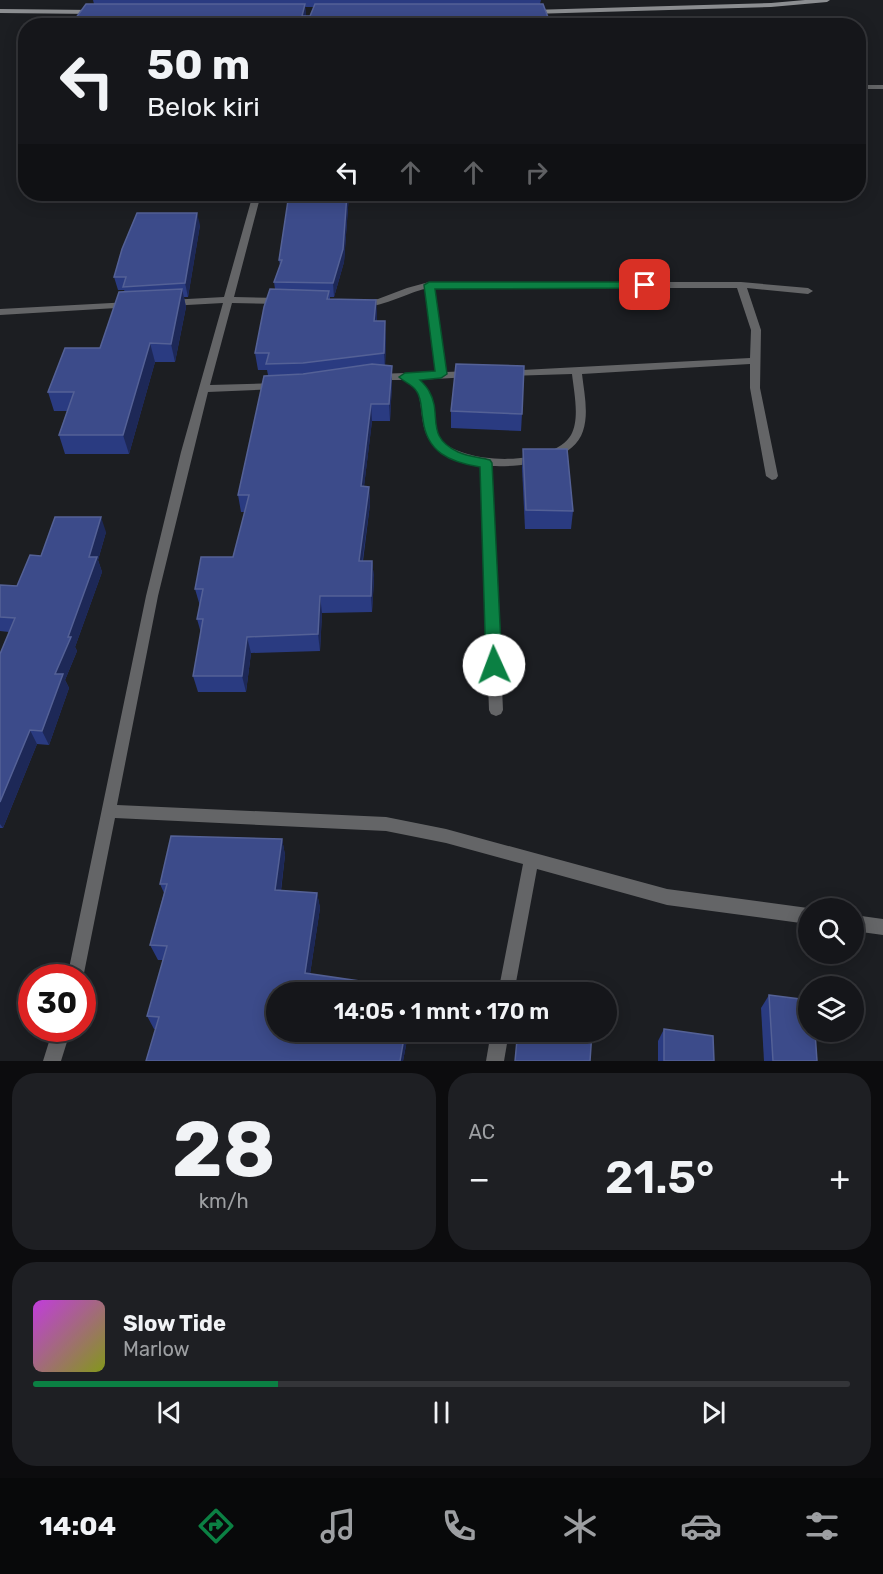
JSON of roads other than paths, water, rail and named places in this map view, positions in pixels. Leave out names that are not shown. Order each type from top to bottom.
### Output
[{"type":"main road","points":[[520,12],[771,5],[827,0]]},
{"type":"main road","points":[[0,11],[101,12]]},
{"type":"street","points":[[866,87],[883,87]]},
{"type":"street","points":[[78,964],[152,596],[255,201]]},
{"type":"street","points":[[429,285],[441,374]]},
{"type":"street","points":[[344,304],[386,302],[415,287],[429,285],[741,285],[808,291]]},
{"type":"street","points":[[741,285],[756,330],[755,388],[772,476]]},
{"type":"street","points":[[161,304],[230,300],[296,301]]},
{"type":"street","points":[[0,312],[138,305]]},
{"type":"street","points":[[499,373],[754,361]]},
{"type":"street","points":[[405,377],[416,382],[424,393],[431,435],[437,444],[469,461],[507,463],[549,454],[562,449],[575,438],[580,427],[577,371]]},
{"type":"street","points":[[358,379],[476,374]]},
{"type":"street","points":[[205,389],[293,386]]},
{"type":"street","points":[[486,463],[496,710]]},
{"type":"street","points":[[108,812],[386,824],[446,836],[667,897],[798,915]]},
{"type":"street","points":[[508,982],[531,861]]},
{"type":"street","points":[[864,924],[883,927]]},
{"type":"street","points":[[52,1061],[58,1042]]},
{"type":"street","points":[[495,1061],[498,1042]]}]
